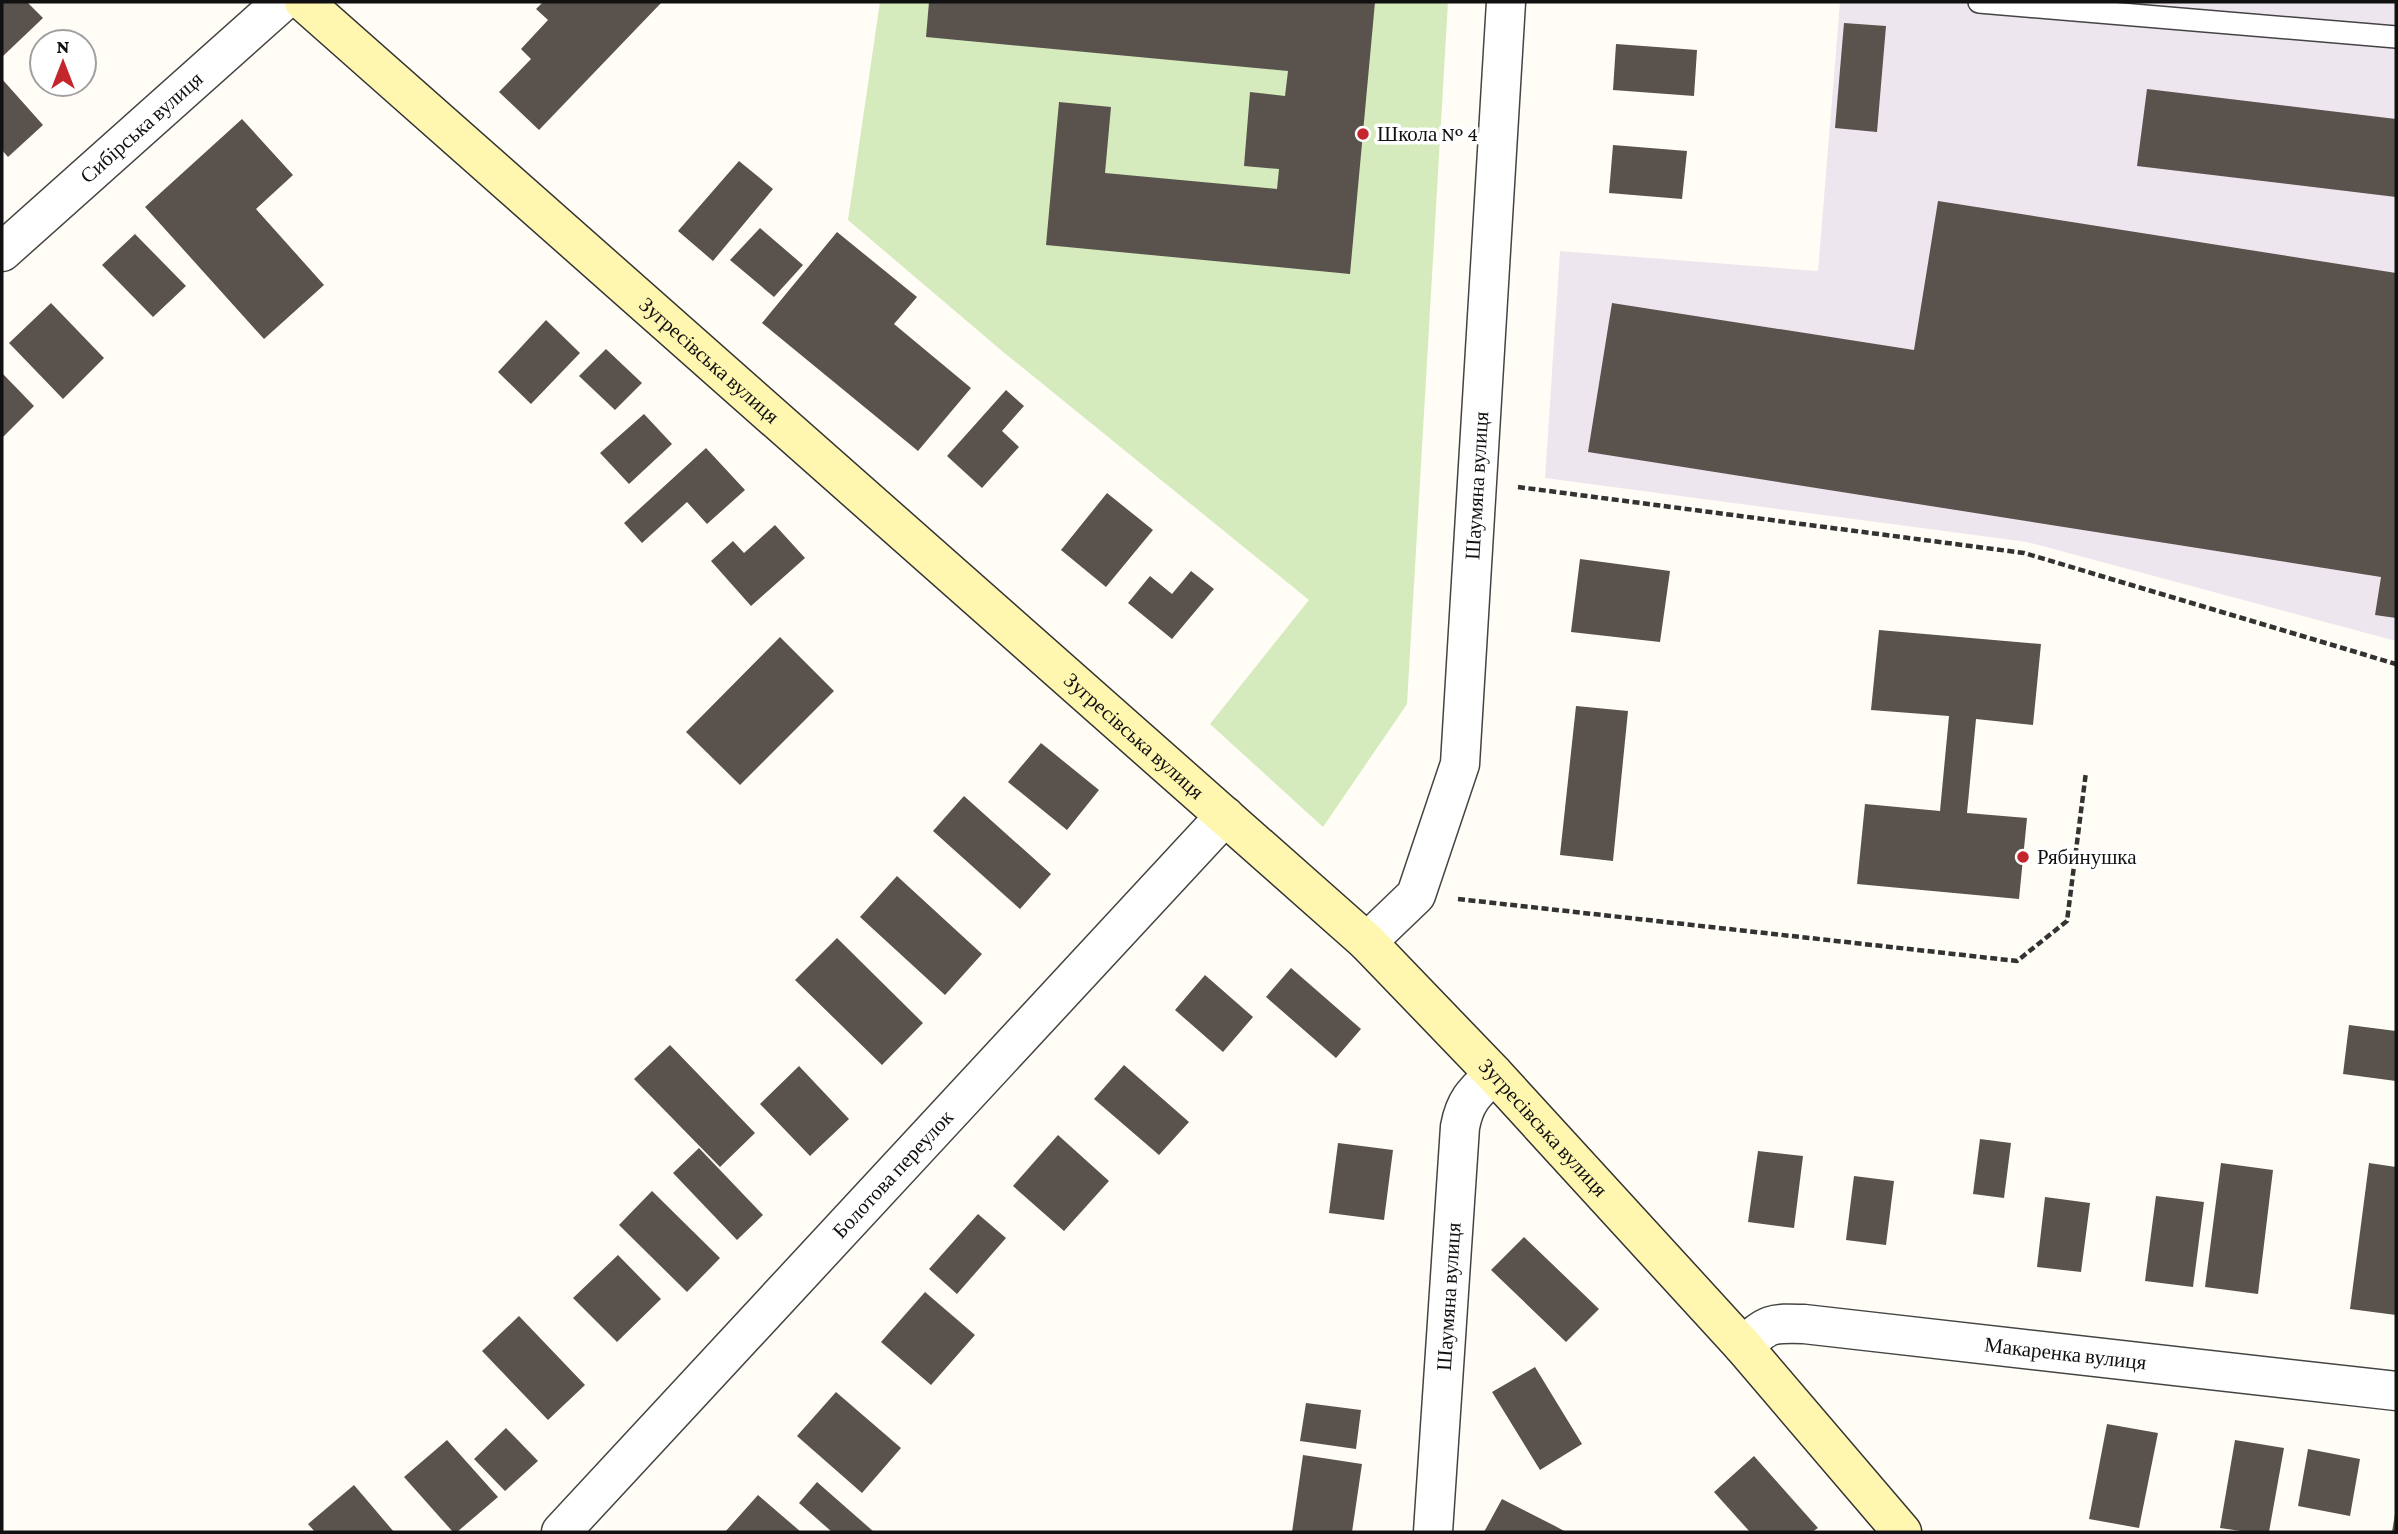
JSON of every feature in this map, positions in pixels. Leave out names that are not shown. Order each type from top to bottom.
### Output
[{"type":"street","name":"Сибірська вулиця","points":[[2,252],[282,2]]},
{"type":"street","name":"Зугресівська вулиця","points":[[304,2],[1367,942],[1494,1074],[1743,1346],[1902,1532]]},
{"type":"street","name":"Шаумяна вулиця","points":[[1367,942],[1416,895],[1460,764],[1506,2]]},
{"type":"street","name":"Болотова переулок","points":[[561,1532],[1225,816]]},
{"type":"street","name":"Шаумяна вулиця","points":[[1433,1532],[1460,1127],[1464,1108],[1472,1095],[1494,1074]]},
{"type":"street","name":"Макаренка вулиця","points":[[1743,1346],[1765,1326],[1776,1323],[1804,1324],[2396,1391]]},
{"type":"lane","points":[[1979,2],[2396,37]]},
{"type":"path","points":[[1476,481],[2024,553],[2396,664]]},
{"type":"path","points":[[1416,895],[2017,961],[2067,921],[2086,772]]},
{"type":"shaded area","points":[[1840,2],[2396,2],[2396,641],[2027,542],[1545,478],[1560,251],[1818,271]]},
{"type":"green space","points":[[880,2],[1448,2],[1407,704],[1323,827],[1210,724],[1309,600],[1002,351],[848,220]]},
{"type":"building","points":[[2,2],[27,2],[43,18],[32,28],[28,28],[28,32],[2,57]]},
{"type":"building","points":[[543,2],[662,2],[539,130],[499,92],[531,59],[521,49],[548,20],[536,9]]},
{"type":"building","points":[[929,2],[1375,2],[1350,274],[1046,245],[1059,102],[1111,107],[1105,173],[1277,189],[1279,169],[1244,166],[1250,92],[1285,96],[1288,71],[926,37]]},
{"type":"building","points":[[1844,23],[1886,26],[1877,132],[1835,128]]},
{"type":"building","points":[[1616,44],[1697,50],[1694,96],[1613,90]]},
{"type":"building","points":[[2,79],[43,125],[8,157],[2,150]]},
{"type":"building","points":[[2147,89],[2396,119],[2396,197],[2137,166]]},
{"type":"building","points":[[242,119],[293,175],[256,209],[324,285],[264,339],[145,207]]},
{"type":"building","points":[[1613,145],[1687,151],[1682,199],[1609,193]]},
{"type":"building","points":[[739,161],[773,189],[713,261],[678,231]]},
{"type":"building","points":[[1938,201],[2396,273],[2396,618],[2375,615],[2381,577],[1588,452],[1612,303],[1914,350]]},
{"type":"building","points":[[760,228],[803,265],[774,297],[730,260]]},
{"type":"building","points":[[837,232],[917,297],[894,324],[971,388],[918,451],[762,323]]},
{"type":"building","points":[[135,234],[186,286],[153,317],[102,265]]},
{"type":"building","points":[[51,303],[104,358],[63,399],[9,343]]},
{"type":"building","points":[[546,320],[580,353],[531,404],[498,372]]},
{"type":"building","points":[[606,349],[642,383],[615,410],[579,376]]},
{"type":"building","points":[[2,373],[34,406],[2,438]]},
{"type":"building","points":[[1006,390],[1024,406],[1002,431],[1019,447],[982,488],[947,456]]},
{"type":"building","points":[[644,414],[672,444],[629,484],[600,453]]},
{"type":"building","points":[[706,448],[745,490],[707,524],[687,502],[642,543],[624,523]]},
{"type":"building","points":[[1107,493],[1153,530],[1106,587],[1061,550]]},
{"type":"building","points":[[775,525],[805,558],[751,606],[711,561],[733,541],[744,553]]},
{"type":"building","points":[[1580,559],[1670,571],[1660,642],[1571,632]]},
{"type":"building","points":[[1191,571],[1214,589],[1172,639],[1128,603],[1150,576],[1172,594]]},
{"type":"building","points":[[1879,630],[2041,644],[2033,725],[1976,719],[1967,813],[2027,818],[2019,899],[1857,884],[1865,804],[1940,811],[1949,716],[1871,710]]},
{"type":"building","points":[[780,637],[834,691],[740,785],[686,732]]},
{"type":"building","points":[[1576,706],[1628,711],[1613,861],[1560,855]]},
{"type":"building","points":[[1041,743],[1099,790],[1067,830],[1008,782]]},
{"type":"building","points":[[964,796],[1051,874],[1020,909],[933,831]]},
{"type":"building","points":[[897,876],[982,954],[945,995],[860,917]]},
{"type":"building","points":[[837,938],[923,1023],[882,1065],[795,980]]},
{"type":"building","points":[[1291,968],[1361,1029],[1336,1058],[1266,997]]},
{"type":"building","points":[[1205,975],[1253,1017],[1223,1052],[1175,1010]]},
{"type":"building","points":[[2349,1025],[2396,1031],[2396,1081],[2343,1074]]},
{"type":"building","points":[[670,1045],[755,1133],[720,1167],[634,1079]]},
{"type":"building","points":[[1124,1065],[1189,1122],[1159,1155],[1094,1099]]},
{"type":"building","points":[[799,1066],[849,1119],[810,1156],[760,1104]]},
{"type":"building","points":[[1058,1135],[1109,1181],[1064,1231],[1013,1186]]},
{"type":"building","points":[[1980,1139],[2011,1143],[2004,1198],[1973,1194]]},
{"type":"building","points":[[1338,1143],[1393,1150],[1384,1220],[1329,1213]]},
{"type":"building","points":[[699,1148],[763,1215],[737,1240],[673,1173]]},
{"type":"building","points":[[1758,1151],[1803,1156],[1794,1228],[1748,1222]]},
{"type":"building","points":[[2221,1163],[2273,1170],[2258,1294],[2205,1287]]},
{"type":"building","points":[[2369,1163],[2396,1167],[2396,1315],[2350,1309]]},
{"type":"building","points":[[1854,1176],[1894,1181],[1886,1245],[1846,1240]]},
{"type":"building","points":[[652,1191],[720,1258],[687,1292],[619,1225]]},
{"type":"building","points":[[2156,1196],[2204,1202],[2193,1287],[2145,1281]]},
{"type":"building","points":[[2045,1197],[2090,1203],[2081,1272],[2037,1267]]},
{"type":"building","points":[[978,1214],[1006,1238],[957,1294],[929,1269]]},
{"type":"building","points":[[1524,1237],[1599,1309],[1566,1342],[1491,1270]]},
{"type":"building","points":[[618,1255],[661,1299],[617,1342],[573,1298]]},
{"type":"building","points":[[925,1292],[975,1335],[931,1385],[881,1342]]},
{"type":"building","points":[[519,1316],[585,1385],[548,1420],[482,1351]]},
{"type":"building","points":[[1535,1367],[1582,1444],[1540,1470],[1492,1392]]},
{"type":"building","points":[[836,1392],[901,1448],[862,1493],[797,1436]]},
{"type":"building","points":[[1306,1403],[1361,1410],[1356,1449],[1300,1441]]},
{"type":"building","points":[[2107,1424],[2158,1433],[2139,1528],[2089,1519]]},
{"type":"building","points":[[506,1428],[538,1461],[505,1491],[474,1459]]},
{"type":"building","points":[[447,1440],[498,1497],[457,1532],[453,1532],[404,1477]]},
{"type":"building","points":[[2235,1440],[2284,1448],[2269,1532],[2220,1528]]},
{"type":"building","points":[[2308,1449],[2360,1459],[2350,1516],[2298,1506]]},
{"type":"building","points":[[1303,1455],[1362,1464],[1352,1532],[1292,1532]]},
{"type":"building","points":[[1754,1456],[1818,1528],[1812,1532],[1750,1532],[1714,1492]]},
{"type":"building","points":[[817,1482],[874,1532],[832,1532],[799,1503]]},
{"type":"building","points":[[354,1485],[394,1532],[315,1532],[308,1524]]},
{"type":"building","points":[[758,1495],[801,1532],[725,1532]]},
{"type":"building","points":[[1502,1499],[1555,1526],[1566,1532],[1484,1532]]},
{"type":"building","points":[[2395,1514],[2396,1532],[2392,1532]]},
{"type":"place","name":"Школа № 4","points":[[1363,134]]},
{"type":"place","name":"Рябинушка","points":[[2023,857]]}]
